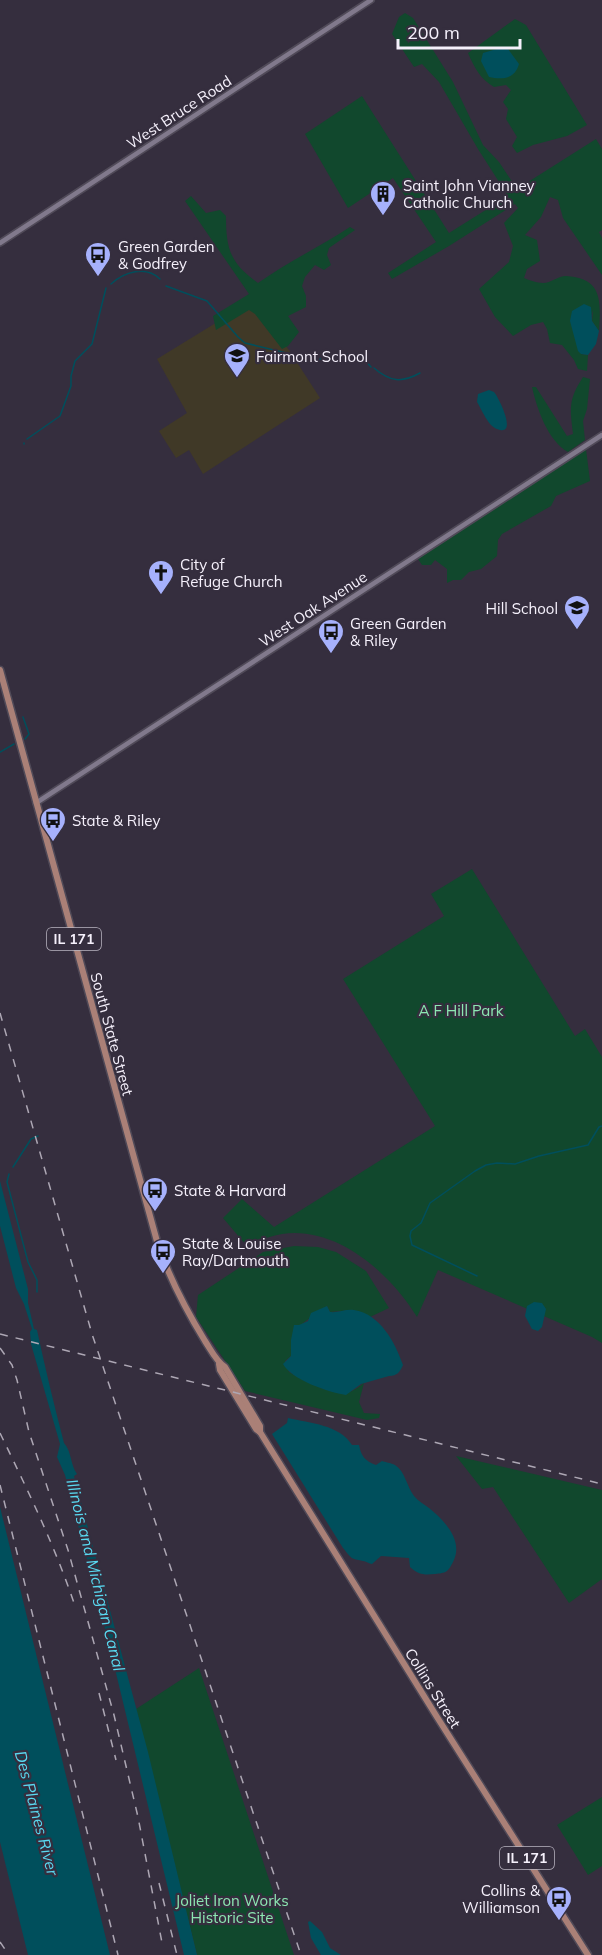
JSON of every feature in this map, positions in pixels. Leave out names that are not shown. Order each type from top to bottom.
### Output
[{"type":"main road","name":"South State Street","points":[[0,670],[155,1234],[179,1297]]},
{"type":"main road","name":"Collins Street","points":[[179,1297],[255,1429],[260,1432],[439,1721],[588,1955]]},
{"type":"street","name":"West Bruce Road","points":[[0,243],[371,0]]},
{"type":"street","name":"West Oak Avenue","points":[[36,803],[602,435]]},
{"type":"shaded area","name":"Fairmont School","points":[[250,302],[289,350],[320,398],[203,474],[189,450],[176,458],[159,431],[187,413],[157,359]]},
{"type":"green space","points":[[405,13],[413,18],[453,82],[483,145],[499,162],[517,189],[596,139],[602,149],[602,230],[599,232],[602,238],[602,275],[563,218],[558,200],[550,197],[541,217],[525,235],[537,240],[540,261],[527,269],[524,278],[543,283],[563,276],[578,278],[587,281],[597,293],[600,310],[599,331],[592,321],[593,310],[581,354],[588,355],[587,371],[578,369],[562,345],[550,343],[543,322],[531,325],[513,336],[495,317],[479,289],[509,262],[513,246],[504,223],[518,208],[515,204],[392,279],[388,273],[436,242],[393,178],[348,208],[305,134],[362,96],[449,233],[508,196],[439,82],[422,64],[414,67],[392,34],[399,17]]},
{"type":"green space","points":[[515,19],[526,25],[587,125],[567,136],[533,145],[517,153],[512,146],[517,137],[506,119],[508,109],[503,102],[511,90],[506,85],[494,87],[485,80],[475,68],[468,53]]},
{"type":"green space","points":[[191,196],[206,213],[220,210],[226,216],[227,238],[231,254],[241,269],[258,283],[350,227],[355,230],[329,248],[327,255],[331,265],[324,270],[315,265],[305,277],[302,286],[306,296],[306,307],[288,316],[299,332],[288,346],[282,349],[255,314],[249,310],[216,330],[213,316],[249,294],[185,201]]},
{"type":"green space","points":[[583,377],[590,379],[587,409],[583,421],[585,440],[568,452],[549,432],[540,414],[532,387],[536,387],[567,436],[573,434],[572,398]]},
{"type":"green space","points":[[586,449],[590,481],[556,496],[551,506],[502,534],[498,540],[497,556],[481,569],[469,572],[461,580],[447,583],[447,569],[435,560],[431,565],[422,565],[418,559]]},
{"type":"green space","name":"A F Hill Park","points":[[472,869],[575,1036],[585,1029],[602,1057],[602,1343],[438,1270],[417,1317],[406,1300],[377,1269],[342,1245],[322,1237],[302,1233],[277,1235],[246,1245],[223,1218],[242,1199],[274,1227],[435,1126],[343,979],[444,916],[431,894]]},
{"type":"green space","points":[[294,1246],[318,1247],[336,1252],[366,1271],[389,1308],[370,1317],[353,1310],[330,1312],[327,1306],[296,1331],[291,1346],[291,1356],[285,1361],[289,1372],[338,1393],[352,1391],[364,1383],[359,1402],[364,1413],[380,1414],[379,1418],[367,1420],[245,1391],[196,1317],[198,1295],[263,1252]]},
{"type":"green space","points":[[456,1456],[602,1490],[602,1579],[569,1603],[493,1487],[482,1489]]},
{"type":"green space","name":"Joliet Iron Works Historic Site","points":[[199,1668],[294,1955],[197,1955],[136,1709]]},
{"type":"green space","points":[[602,1797],[602,1866],[588,1875],[557,1825]]},
{"type":"water","points":[[500,48],[508,49],[519,64],[514,73],[507,77],[489,77],[481,61],[483,53]]},
{"type":"water","points":[[584,304],[591,307],[592,321],[599,331],[596,344],[588,355],[578,351],[570,321],[572,311]]},
{"type":"water","points":[[489,390],[494,392],[503,408],[507,422],[503,430],[491,425],[477,402],[478,394]]},
{"type":"water","name":"Illinois and Michigan Canal","points":[[0,1181],[28,1289],[28,1303],[34,1329],[37,1330],[64,1443],[77,1474],[74,1476],[148,1752],[197,1955],[184,1955],[108,1640],[65,1475],[57,1457],[60,1444],[31,1344],[32,1329],[16,1288],[0,1226]]},
{"type":"water","points":[[534,1302],[542,1303],[546,1309],[542,1327],[538,1331],[532,1329],[525,1316],[527,1306]]},
{"type":"water","points":[[327,1306],[330,1312],[354,1310],[372,1317],[379,1323],[400,1356],[403,1365],[399,1372],[361,1384],[346,1395],[311,1384],[288,1370],[283,1364],[291,1356],[294,1325],[308,1321],[311,1313]]},
{"type":"water","points":[[288,1418],[332,1429],[347,1438],[352,1445],[359,1445],[362,1455],[369,1462],[376,1465],[382,1461],[398,1468],[414,1496],[441,1519],[451,1532],[456,1554],[448,1570],[442,1573],[425,1574],[416,1572],[410,1567],[409,1558],[381,1556],[372,1564],[350,1557],[272,1434],[287,1423]]},
{"type":"water","name":"Des Plaines River","points":[[0,1507],[110,1955],[28,1955],[0,1842]]},
{"type":"water","points":[[310,1921],[322,1932],[330,1948],[341,1955],[321,1955],[311,1938],[308,1922]]},
{"type":"waterway","points":[[111,284],[129,273],[142,271],[160,279]]},
{"type":"waterway","points":[[166,286],[207,301],[245,343],[295,355]]},
{"type":"waterway","points":[[27,439],[60,416],[71,386],[75,361],[92,344],[106,288]]},
{"type":"waterway","points":[[298,357],[315,361],[339,353],[364,359],[371,367]]},
{"type":"waterway","points":[[374,368],[396,380],[420,373]]},
{"type":"waterway","points":[[23,717],[29,734],[25,739]]},
{"type":"waterway","points":[[0,752],[14,744]]},
{"type":"waterway","points":[[477,1276],[412,1245],[411,1231],[421,1223],[430,1203],[486,1165],[515,1164],[588,1145],[599,1127],[602,1126]]},
{"type":"waterway","points":[[13,1167],[31,1139],[38,1136]]},
{"type":"waterway","points":[[9,1174],[7,1182],[28,1262],[37,1280],[37,1292]]},
{"type":"railway","points":[[0,1013],[92,1334],[301,1955]]},
{"type":"railway","points":[[0,1334],[602,1484]]},
{"type":"railway","points":[[0,1348],[12,1365],[17,1380],[29,1432],[68,1550],[114,1715],[138,1817],[163,1948]]},
{"type":"railway","points":[[0,1433],[51,1542],[76,1609]]},
{"type":"railway","points":[[0,1485],[118,1955]]},
{"type":"railway","points":[[99,1693],[116,1760]]},
{"type":"railway","points":[[159,1883],[177,1955]]},
{"type":"railway","points":[[0,1942],[9,1955]]},
{"type":"place","name":"Saint John Vianney Catholic Church","points":[[383,217]]},
{"type":"place","name":"Green Garden & Godfrey","points":[[98,278]]},
{"type":"place","name":"Fairmont School","points":[[237,379]]},
{"type":"place","name":"City of Refuge Church","points":[[161,596]]},
{"type":"place","name":"Hill School","points":[[577,631]]},
{"type":"place","name":"Green Garden & Riley","points":[[331,655]]},
{"type":"place","name":"State & Riley","points":[[53,843]]},
{"type":"place","name":"State & Harvard","points":[[155,1213]]},
{"type":"place","name":"State & Louise Ray/Dartmouth","points":[[163,1275]]},
{"type":"place","name":"Collins & Williamson","points":[[559,1922]]}]
